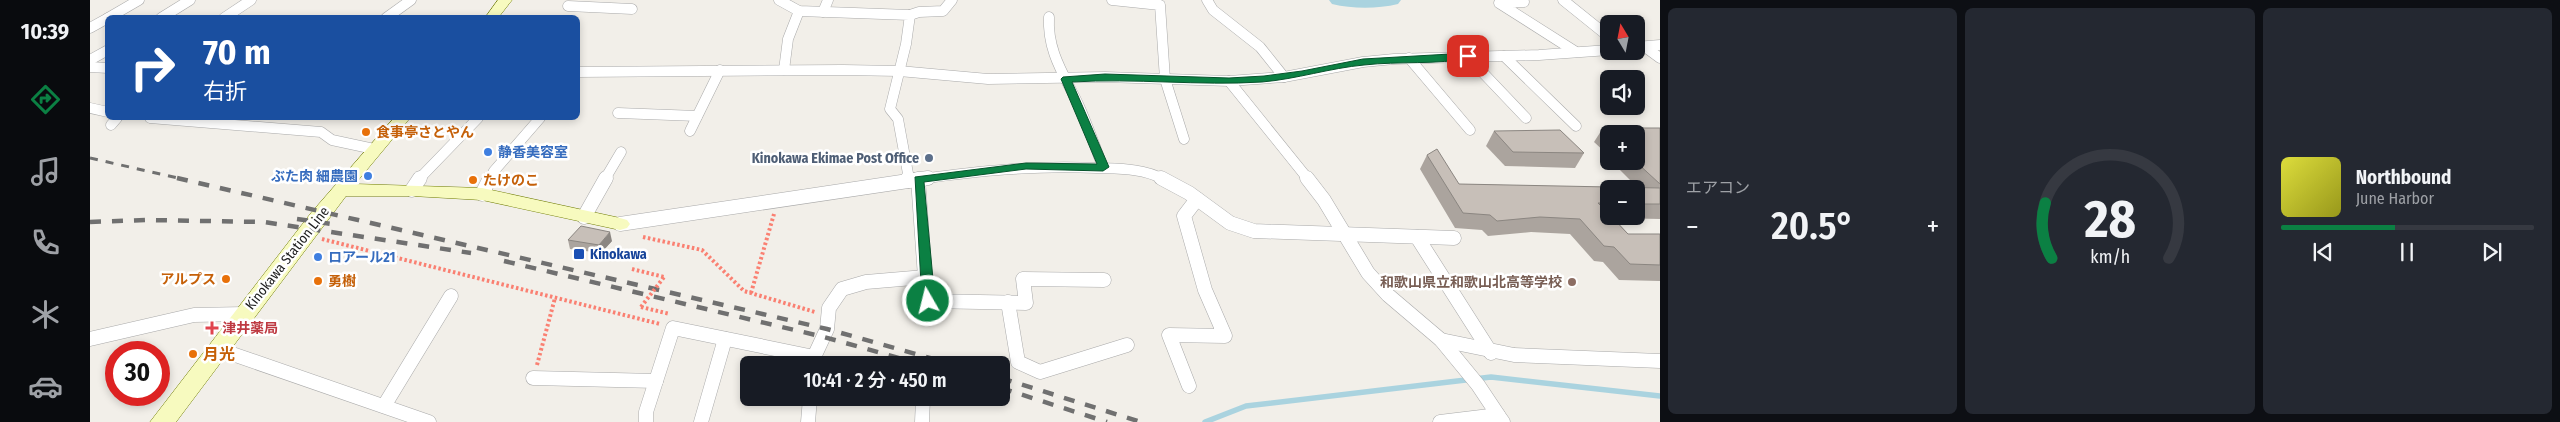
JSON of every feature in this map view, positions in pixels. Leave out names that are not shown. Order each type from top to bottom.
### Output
[{"type":"main road","points":[[493,15],[505,0]]},
{"type":"main road","name":"Kinokawa Station Line","points":[[162,422],[340,190],[400,120]]},
{"type":"main road","points":[[340,190],[412,190],[482,194],[620,224]]},
{"type":"street","points":[[113,15],[138,0]]},
{"type":"street","points":[[166,15],[190,0]]},
{"type":"street","points":[[228,15],[251,0]]},
{"type":"street","points":[[390,15],[411,0]]},
{"type":"street","points":[[779,0],[799,11],[910,15],[918,12],[943,11],[952,0]]},
{"type":"street","points":[[824,12],[828,0]]},
{"type":"street","points":[[1112,0],[1160,5],[1165,79],[1184,139]]},
{"type":"street","points":[[1207,0],[1213,10],[1260,47],[1284,77]]},
{"type":"street","points":[[1563,0],[1600,30]]},
{"type":"street","points":[[1524,2],[1499,3],[1576,52]]},
{"type":"street","points":[[562,15],[568,3],[632,9]]},
{"type":"street","points":[[784,70],[788,39],[799,11]]},
{"type":"street","points":[[910,15],[890,109],[898,119],[914,180],[928,301],[1026,303],[1023,279],[1104,280]]},
{"type":"street","points":[[1049,17],[1047,34],[1056,64],[1066,79],[1103,167]]},
{"type":"street","points":[[90,28],[105,20]]},
{"type":"street","points":[[1645,46],[1660,45]]},
{"type":"street","points":[[1645,50],[1660,58]]},
{"type":"street","points":[[580,72],[720,70],[899,71],[988,79],[1105,77],[1229,81],[1284,77],[1363,62],[1409,58],[1504,56],[1600,51]]},
{"type":"street","points":[[90,60],[105,52]]},
{"type":"street","points":[[1468,56],[1526,118]]},
{"type":"street","points":[[1504,56],[1576,126]]},
{"type":"street","points":[[1409,58],[1470,130]]},
{"type":"street","points":[[90,67],[105,68]]},
{"type":"street","points":[[690,131],[720,70]]},
{"type":"street","points":[[1229,81],[1324,200],[1368,273],[1388,295],[1441,340],[1473,379],[1500,418]]},
{"type":"street","points":[[90,108],[105,111]]},
{"type":"street","points":[[618,113],[697,116]]},
{"type":"street","points":[[175,120],[322,132],[332,140],[374,149]]},
{"type":"street","points":[[412,190],[424,173],[476,120]]},
{"type":"street","points":[[482,194],[494,171],[538,120]]},
{"type":"street","points":[[584,217],[621,152]]},
{"type":"street","points":[[620,224],[914,180],[1026,166],[1103,167],[1138,170],[1148,173],[1198,199],[1230,223],[1254,231],[1344,236],[1454,238]]},
{"type":"street","points":[[1190,386],[1169,335],[1225,336],[1205,290],[1184,216],[1198,199]]},
{"type":"street","points":[[1417,237],[1491,353]]},
{"type":"street","points":[[816,356],[824,337],[829,308],[842,289],[866,282],[925,276]]},
{"type":"street","points":[[384,406],[451,296]]},
{"type":"street","points":[[1008,302],[1018,362],[1040,372],[1127,345]]},
{"type":"street","points":[[90,339],[194,315],[244,314]]},
{"type":"street","points":[[646,422],[646,412],[674,322],[726,339],[794,356]]},
{"type":"street","points":[[701,422],[726,339]]},
{"type":"street","points":[[1441,340],[1491,353],[1525,356],[1600,356],[1660,361]]},
{"type":"street","points":[[218,349],[429,422]]},
{"type":"street","points":[[533,378],[656,381]]},
{"type":"street","points":[[808,422],[809,406]]},
{"type":"street","points":[[922,422],[923,406]]},
{"type":"street","points":[[1440,422],[1500,418]]},
{"type":"path","points":[[751,293],[778,200]]},
{"type":"path","points":[[305,235],[556,298],[674,322]]},
{"type":"path","points":[[635,235],[702,250],[744,291],[828,316]]},
{"type":"path","points":[[632,269],[664,277],[641,307],[674,322]]},
{"type":"path","points":[[533,378],[556,298]]},
{"type":"building","points":[[1645,128],[1660,128],[1660,184],[1645,170]]},
{"type":"building","points":[[1560,130],[1584,153],[1513,152],[1494,131]]},
{"type":"building","points":[[1437,149],[1459,184],[1600,187],[1600,203],[1598,203],[1600,205],[1600,225],[1620,225],[1628,234],[1660,234],[1660,265],[1630,264],[1614,247],[1604,246],[1580,219],[1540,217],[1497,221],[1490,215],[1463,213],[1427,155]]},
{"type":"building","points":[[1645,188],[1660,188],[1660,204],[1645,204]]},
{"type":"building","points":[[581,226],[610,232],[599,245],[568,240]]},
{"type":"waterway","points":[[1339,0],[1364,2],[1391,0]]},
{"type":"waterway","points":[[1205,422],[1246,406],[1491,377],[1660,396]]},
{"type":"railway","points":[[90,158],[182,179]]},
{"type":"railway","points":[[177,178],[827,329],[923,356]]},
{"type":"railway","points":[[297,219],[339,225]]},
{"type":"railway","points":[[90,222],[146,220],[264,222],[471,253]]},
{"type":"railway","points":[[504,261],[824,337],[892,356]]},
{"type":"railway","points":[[1010,381],[1141,422]]},
{"type":"railway","points":[[1010,391],[1107,422]]},
{"type":"place","name":"食事亭さとやん","points":[[366,132]]},
{"type":"place","name":"静香美容室","points":[[488,152]]},
{"type":"place","name":"Kinokawa Ekimae Post Office","points":[[929,158]]},
{"type":"place","name":"ぶた肉 細農園","points":[[368,176]]},
{"type":"place","name":"たけのこ","points":[[473,180]]},
{"type":"place","name":"Kinokawa","points":[[579,254]]},
{"type":"place","name":"ロアール21","points":[[318,257]]},
{"type":"place","name":"アルプス","points":[[226,279]]},
{"type":"place","name":"勇樹","points":[[318,281]]},
{"type":"place","name":"和歌山県立和歌山北高等学校","points":[[1572,282]]},
{"type":"place","name":"津井薬局","points":[[212,328]]},
{"type":"place","name":"月光","points":[[193,354]]},
{"type":"route","points":[[928,301],[918,179],[1026,166],[1103,167],[1080,107],[1066,79],[1105,77],[1229,81],[1264,79],[1302,74],[1363,62],[1419,57],[1468,56]]}]
